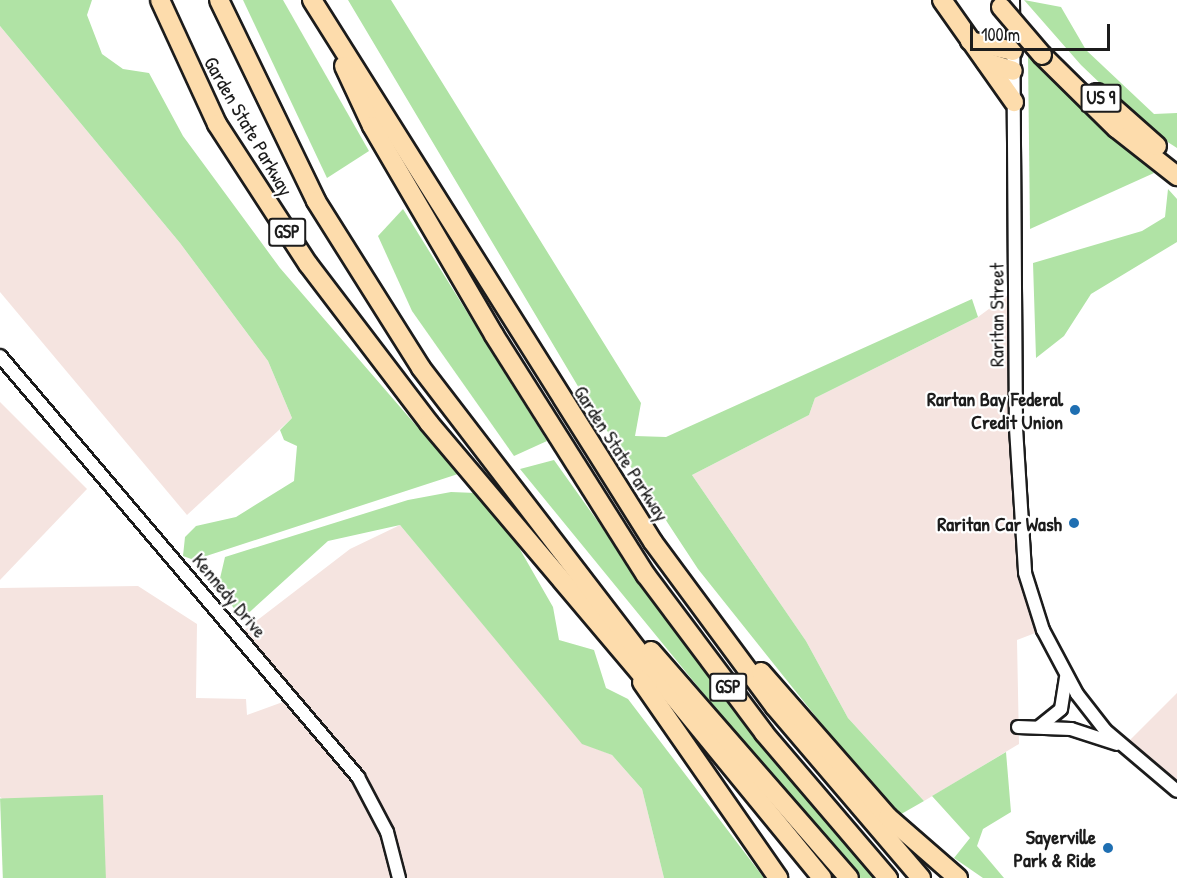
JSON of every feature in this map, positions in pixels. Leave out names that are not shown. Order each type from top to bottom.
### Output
[{"type":"highway","name":"Garden State Parkway","points":[[160,0],[202,96],[251,181],[348,318],[447,444],[628,661]]},
{"type":"highway","name":"Garden State Parkway","points":[[219,0],[330,226],[469,437],[598,596],[745,787],[822,878]]},
{"type":"highway","name":"Garden State Parkway","points":[[312,0],[325,23],[372,126],[542,415],[585,483],[709,663],[888,878]]},
{"type":"highway","points":[[942,0],[1014,102]]},
{"type":"highway","name":"US 9","points":[[1005,2],[1045,49],[1153,150],[1177,176]]},
{"type":"highway","name":"Garden State Parkway","points":[[325,23],[389,116],[609,475],[712,623],[921,878]]},
{"type":"highway","points":[[970,41],[1013,51]]},
{"type":"highway","points":[[984,61],[1013,71]]},
{"type":"highway","name":"US 9","points":[[1153,150],[1177,161]]},
{"type":"highway","name":"Garden State Parkway","points":[[598,596],[849,878]]},
{"type":"highway","points":[[712,623],[773,683],[888,817],[958,878]]},
{"type":"highway","points":[[628,661],[745,787]]},
{"type":"highway","points":[[628,661],[778,878]]},
{"type":"street","name":"Raritan Street","points":[[1005,2],[1013,51],[1016,428],[1025,573],[1035,611],[1066,677],[1124,746],[1177,790]]},
{"type":"street","name":"Kennedy Drive","points":[[0,356],[358,777],[387,831],[399,878]]},
{"type":"street","points":[[1040,727],[1061,710],[1066,677]]},
{"type":"street","points":[[1018,727],[1071,729],[1124,746]]},
{"type":"shaded area","points":[[0,26],[180,243],[268,361],[292,418],[187,515],[0,292]]},
{"type":"shaded area","points":[[1016,289],[1021,543],[1043,630],[1017,640],[1019,744],[924,801],[848,718],[806,641],[692,475],[809,415],[815,398],[978,317]]},
{"type":"shaded area","points":[[0,402],[87,489],[0,580]]},
{"type":"shaded area","points":[[400,525],[582,743],[612,755],[642,789],[664,878],[103,878],[0,797],[0,588],[138,586],[197,624],[196,698],[246,699],[247,715],[291,699],[238,635],[350,549]]},
{"type":"shaded area","points":[[1177,693],[1177,791],[1124,746]]},
{"type":"green space","points":[[0,0],[92,0],[87,15],[102,54],[123,69],[149,73],[183,136],[280,268],[458,474],[194,560],[183,556],[185,537],[196,526],[236,517],[294,481],[297,446],[284,440],[280,430],[292,418],[268,361],[180,243],[0,26]]},
{"type":"green space","points":[[243,0],[283,0],[369,151],[327,178]]},
{"type":"green space","points":[[348,0],[391,0],[641,403],[635,436],[666,437],[972,299],[978,317],[815,398],[809,415],[692,475],[806,641],[848,718],[924,801],[896,817],[698,569],[579,388]]},
{"type":"green space","points":[[1024,0],[1061,7],[1086,50],[1154,114],[1177,113],[1177,148],[1149,130],[1081,65]]},
{"type":"green space","points":[[1028,55],[1154,173],[1030,229]]},
{"type":"green space","points":[[1168,189],[1177,199],[1177,242],[1091,294],[1064,336],[1036,358],[1033,263],[1142,231],[1165,217]]},
{"type":"green space","points":[[403,209],[547,441],[514,456],[412,311],[378,236]]},
{"type":"green space","points":[[554,460],[712,682],[877,878],[860,878],[775,781],[520,469]]},
{"type":"green space","points":[[451,492],[476,493],[518,546],[553,607],[559,640],[594,650],[606,688],[628,699],[764,878],[664,878],[642,789],[612,755],[582,744],[400,525],[328,541],[242,619],[218,587],[225,557],[408,500]]},
{"type":"green space","points":[[1006,752],[1011,812],[983,829],[977,846],[1004,878],[983,878],[954,858],[970,838],[932,796]]},
{"type":"green space","points":[[103,795],[106,878],[3,878],[0,799]]},
{"type":"place","name":"Rartan Bay Federal Credit Union","points":[[1075,410]]},
{"type":"place","name":"Raritan Car Wash","points":[[1074,523]]},
{"type":"place","name":"Sayerville Park & Ride","points":[[1108,848]]}]
